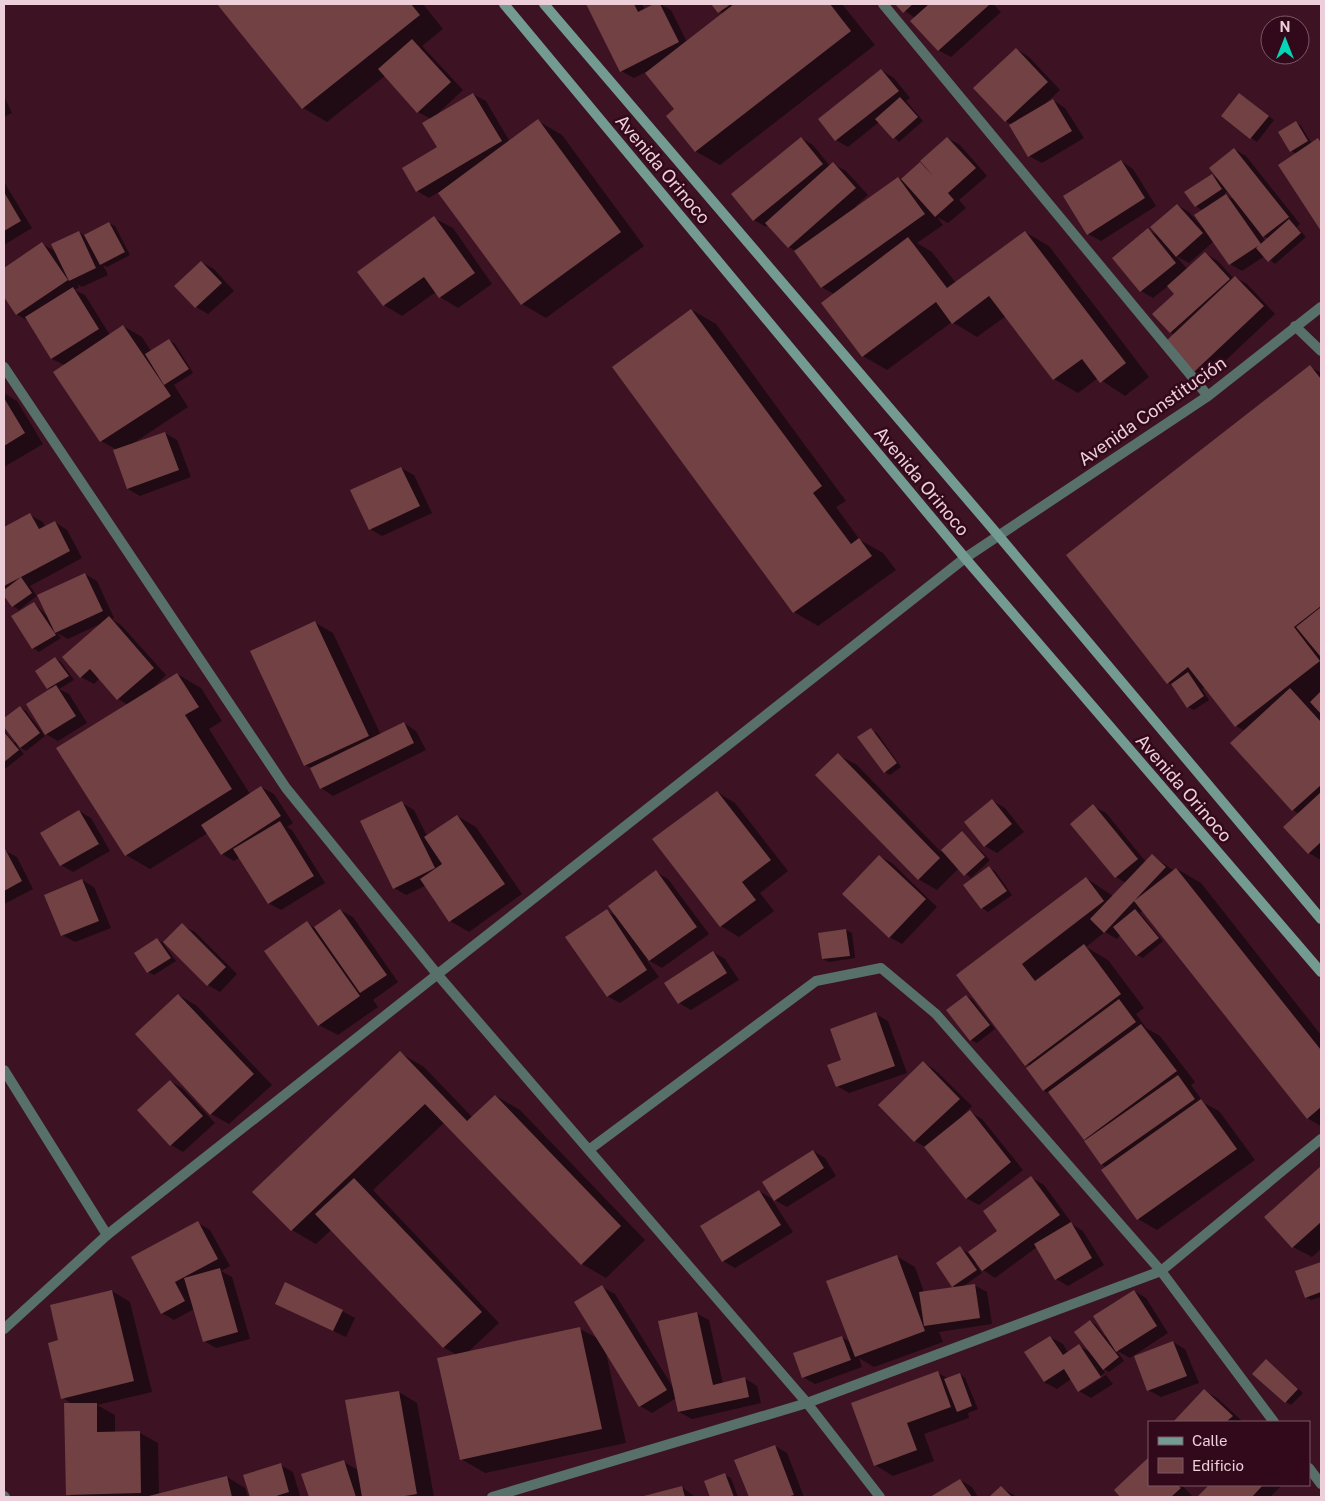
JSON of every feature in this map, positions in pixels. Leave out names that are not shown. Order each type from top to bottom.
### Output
[{"type":"main road","name":"Avenida Orinoco","points":[[504,4],[964,558],[1321,972]]},
{"type":"main road","name":"Avenida Orinoco","points":[[544,4],[998,535],[1321,919]]},
{"type":"street","points":[[882,4],[1208,396]]},
{"type":"street","name":"Avenida Constitución","points":[[4,1329],[107,1235],[964,558],[1208,396],[1321,306]]},
{"type":"street","points":[[1294,326],[1321,351]]},
{"type":"street","points":[[4,367],[286,788],[437,974],[590,1149],[807,1404],[880,1497]]},
{"type":"street","points":[[590,1149],[816,981],[881,968],[936,1014],[1161,1271],[1273,1421]]},
{"type":"street","points":[[4,1070],[107,1235]]},
{"type":"street","points":[[492,1497],[807,1404],[1161,1271],[1321,1139]]},
{"type":"street","points":[[1310,1469],[1321,1484]]},
{"type":"building","points":[[217,4],[411,4],[420,15],[302,109]]},
{"type":"building","points":[[586,4],[634,4],[638,12],[654,4],[660,4],[679,42],[620,72]]},
{"type":"building","points":[[711,4],[731,4],[718,13]]},
{"type":"building","points":[[734,4],[830,4],[851,31],[695,152],[666,116],[674,109],[645,73]]},
{"type":"building","points":[[895,4],[913,4],[903,13]]},
{"type":"building","points":[[929,4],[989,5],[938,51],[910,21]]},
{"type":"building","points":[[412,39],[451,82],[417,113],[378,69]]},
{"type":"building","points":[[1016,48],[1048,82],[1005,122],[973,88]]},
{"type":"building","points":[[881,69],[899,91],[835,141],[818,119]]},
{"type":"building","points":[[473,93],[502,141],[416,192],[402,168],[437,147],[422,123]]},
{"type":"building","points":[[1239,93],[1269,116],[1250,139],[1221,116]]},
{"type":"building","points":[[900,97],[918,117],[893,139],[875,119]]},
{"type":"building","points":[[1053,99],[1072,131],[1028,157],[1009,125]]},
{"type":"building","points":[[538,119],[621,232],[521,305],[438,193]]},
{"type":"building","points":[[1296,121],[1308,141],[1290,152],[1278,132]]},
{"type":"building","points":[[801,137],[823,164],[753,221],[731,194]]},
{"type":"building","points":[[947,137],[976,168],[948,193],[954,200],[935,217],[901,179],[920,162],[934,177],[920,161]]},
{"type":"building","points":[[1318,138],[1321,143],[1321,231],[1278,165]]},
{"type":"building","points":[[1234,148],[1289,217],[1263,237],[1209,168]]},
{"type":"building","points":[[1121,160],[1145,198],[1087,235],[1063,196]]},
{"type":"building","points":[[833,162],[856,188],[788,248],[765,223]]},
{"type":"building","points":[[1212,174],[1222,189],[1195,207],[1184,192]]},
{"type":"building","points":[[898,177],[925,214],[821,288],[794,251]]},
{"type":"building","points":[[4,192],[21,221],[4,231]]},
{"type":"building","points":[[1226,194],[1261,244],[1229,265],[1194,215]]},
{"type":"building","points":[[1177,204],[1203,233],[1176,257],[1150,227]]},
{"type":"building","points":[[434,216],[475,273],[439,298],[424,277],[383,306],[357,272]]},
{"type":"building","points":[[1289,219],[1301,233],[1268,262],[1256,248]]},
{"type":"building","points":[[109,222],[125,252],[100,265],[84,235]]},
{"type":"building","points":[[1148,228],[1176,263],[1140,292],[1112,258]]},
{"type":"building","points":[[79,231],[96,268],[69,281],[51,244]]},
{"type":"building","points":[[1025,231],[1126,363],[1100,383],[1082,359],[1053,380],[989,296],[952,324],[936,302],[862,357],[821,303],[908,237],[947,288]]},
{"type":"building","points":[[42,242],[68,280],[16,315],[4,297],[4,268]]},
{"type":"building","points":[[1205,252],[1230,279],[1170,333],[1152,314],[1174,294],[1167,286]]},
{"type":"building","points":[[201,261],[222,283],[195,308],[174,286]]},
{"type":"building","points":[[1235,276],[1264,306],[1194,372],[1165,342]]},
{"type":"building","points":[[73,287],[99,329],[51,359],[25,317]]},
{"type":"building","points":[[691,309],[822,486],[813,493],[851,544],[859,538],[872,556],[793,613],[612,367]]},
{"type":"building","points":[[123,325],[171,396],[100,442],[53,372]]},
{"type":"building","points":[[169,339],[189,369],[164,385],[145,354]]},
{"type":"building","points":[[1310,365],[1321,379],[1321,606],[1294,627],[1320,661],[1235,727],[1188,667],[1167,684],[1066,555]]},
{"type":"building","points":[[4,398],[25,433],[4,446]]},
{"type":"building","points":[[165,432],[179,470],[127,489],[113,450]]},
{"type":"building","points":[[401,467],[420,506],[369,530],[350,490]]},
{"type":"building","points":[[30,513],[39,529],[55,521],[70,551],[4,586],[4,527]]},
{"type":"building","points":[[85,573],[103,611],[55,633],[37,595]]},
{"type":"building","points":[[21,577],[32,593],[12,607],[4,596],[4,590]]},
{"type":"building","points":[[34,602],[56,635],[32,649],[11,616]]},
{"type":"building","points":[[1321,607],[1321,655],[1320,656],[1296,627]]},
{"type":"building","points":[[109,616],[154,668],[117,700],[90,669],[80,678],[62,657]]},
{"type":"building","points":[[315,621],[369,736],[304,766],[250,651]]},
{"type":"building","points":[[55,657],[69,676],[47,689],[35,671]]},
{"type":"building","points":[[1188,672],[1204,696],[1187,708],[1171,684]]},
{"type":"building","points":[[177,673],[199,707],[185,715],[232,789],[125,856],[56,748]]},
{"type":"building","points":[[56,685],[76,716],[45,735],[26,704]]},
{"type":"building","points":[[1290,688],[1321,722],[1321,785],[1292,811],[1230,743]]},
{"type":"building","points":[[1321,691],[1321,714],[1310,702]]},
{"type":"building","points":[[20,706],[40,733],[20,748],[4,727],[4,718]]},
{"type":"building","points":[[404,722],[414,743],[320,789],[310,768]]},
{"type":"building","points":[[871,728],[897,763],[884,773],[857,737]]},
{"type":"building","points":[[4,732],[19,750],[4,762]]},
{"type":"building","points":[[838,753],[940,858],[918,880],[815,775]]},
{"type":"building","points":[[261,786],[281,816],[221,855],[201,825]]},
{"type":"building","points":[[717,791],[771,860],[742,882],[756,900],[720,927],[652,839]]},
{"type":"building","points":[[1321,792],[1321,842],[1308,854],[1283,827]]},
{"type":"building","points":[[992,799],[1012,824],[984,847],[964,822]]},
{"type":"building","points":[[402,801],[435,868],[393,889],[360,821]]},
{"type":"building","points":[[1093,804],[1138,859],[1115,878],[1070,824]]},
{"type":"building","points":[[79,810],[99,844],[60,866],[40,833]]},
{"type":"building","points":[[457,815],[505,884],[449,922],[420,879],[442,864],[424,837]]},
{"type":"building","points":[[280,821],[314,876],[268,904],[233,849]]},
{"type":"building","points":[[962,831],[985,857],[964,876],[941,850]]},
{"type":"building","points":[[4,847],[22,881],[4,891]]},
{"type":"building","points":[[1152,854],[1166,867],[1104,933],[1090,919]]},
{"type":"building","points":[[879,855],[926,899],[889,938],[842,894]]},
{"type":"building","points":[[989,866],[1007,891],[981,909],[963,885]]},
{"type":"building","points":[[1176,868],[1321,1050],[1321,1107],[1307,1119],[1134,901]]},
{"type":"building","points":[[656,870],[697,927],[649,961],[608,906]]},
{"type":"building","points":[[1086,877],[1104,901],[1022,964],[1035,981],[1084,944],[1121,994],[1025,1066],[956,975]]},
{"type":"building","points":[[82,879],[99,921],[61,936],[44,895]]},
{"type":"building","points":[[340,909],[387,975],[360,993],[314,927]]},
{"type":"building","points":[[607,909],[647,970],[607,997],[565,937]]},
{"type":"building","points":[[1135,909],[1159,938],[1136,956],[1113,927]]},
{"type":"building","points":[[307,921],[360,996],[318,1026],[264,951]]},
{"type":"building","points":[[182,923],[226,967],[207,986],[163,942]]},
{"type":"building","points":[[846,929],[850,956],[822,959],[818,933]]},
{"type":"building","points":[[157,938],[171,958],[147,973],[134,953]]},
{"type":"building","points":[[713,951],[727,973],[678,1004],[664,983]]},
{"type":"building","points":[[178,994],[254,1074],[210,1115],[135,1034]]},
{"type":"building","points":[[966,995],[990,1025],[970,1041],[946,1010]]},
{"type":"building","points":[[1119,999],[1136,1022],[1043,1091],[1026,1068]]},
{"type":"building","points":[[876,1012],[895,1066],[836,1087],[827,1065],[841,1060],[830,1029]]},
{"type":"building","points":[[1141,1024],[1177,1071],[1084,1140],[1048,1092]]},
{"type":"building","points":[[400,1051],[467,1121],[495,1095],[621,1226],[581,1265],[425,1104],[291,1231],[252,1192]]},
{"type":"building","points":[[923,1061],[960,1099],[914,1142],[878,1105]]},
{"type":"building","points":[[1178,1075],[1195,1099],[1101,1165],[1084,1141]]},
{"type":"building","points":[[170,1080],[203,1116],[170,1146],[137,1110]]},
{"type":"building","points":[[1201,1099],[1237,1149],[1137,1220],[1101,1170]]},
{"type":"building","points":[[970,1110],[1011,1162],[966,1199],[924,1147]]},
{"type":"building","points":[[813,1150],[824,1168],[774,1201],[762,1182]]},
{"type":"building","points":[[1321,1166],[1321,1222],[1292,1248],[1264,1217]]},
{"type":"building","points":[[1031,1176],[1060,1215],[982,1271],[968,1252],[997,1231],[983,1211]]},
{"type":"building","points":[[354,1178],[482,1312],[443,1348],[315,1214]]},
{"type":"building","points":[[759,1190],[781,1225],[722,1262],[700,1226]]},
{"type":"building","points":[[198,1221],[218,1259],[175,1282],[185,1301],[161,1314],[131,1257]]},
{"type":"building","points":[[1071,1222],[1092,1258],[1055,1280],[1034,1244]]},
{"type":"building","points":[[960,1246],[977,1270],[952,1287],[936,1263]]},
{"type":"building","points":[[897,1255],[925,1331],[855,1357],[826,1281]]},
{"type":"building","points":[[1321,1262],[1321,1292],[1305,1298],[1295,1271]]},
{"type":"building","points":[[220,1268],[238,1332],[203,1342],[184,1278]]},
{"type":"building","points":[[285,1282],[343,1310],[333,1331],[275,1304]]},
{"type":"building","points":[[975,1284],[980,1318],[924,1326],[919,1292]]},
{"type":"building","points":[[602,1285],[667,1390],[639,1407],[574,1302]]},
{"type":"building","points":[[112,1290],[134,1381],[61,1399],[48,1343],[58,1340],[50,1305]]},
{"type":"building","points":[[1134,1290],[1157,1326],[1116,1352],[1093,1316]]},
{"type":"building","points":[[697,1312],[713,1385],[745,1377],[749,1397],[678,1412],[658,1321]]},
{"type":"building","points":[[1090,1320],[1119,1357],[1103,1370],[1074,1332]]},
{"type":"building","points":[[580,1327],[602,1429],[460,1460],[437,1358]]},
{"type":"building","points":[[842,1336],[851,1360],[802,1378],[793,1353]]},
{"type":"building","points":[[1050,1336],[1063,1355],[1079,1344],[1101,1377],[1078,1392],[1064,1369],[1044,1382],[1024,1352]]},
{"type":"building","points":[[1173,1341],[1187,1376],[1147,1391],[1134,1356]]},
{"type":"building","points":[[1266,1359],[1298,1389],[1285,1403],[1252,1374]]},
{"type":"building","points":[[938,1371],[951,1407],[907,1423],[917,1450],[874,1466],[851,1403]]},
{"type":"building","points":[[960,1373],[972,1406],[957,1412],[944,1379]]},
{"type":"building","points":[[1204,1389],[1233,1416],[1227,1421],[1174,1421]]},
{"type":"building","points":[[399,1391],[417,1494],[399,1497],[362,1497],[345,1400]]},
{"type":"building","points":[[64,1403],[97,1403],[97,1432],[140,1431],[141,1493],[66,1495]]},
{"type":"building","points":[[775,1445],[794,1495],[787,1497],[749,1497],[734,1460]]},
{"type":"building","points":[[1148,1458],[1148,1486],[1178,1486],[1181,1488],[1171,1497],[1120,1497],[1114,1490]]},
{"type":"building","points":[[344,1460],[356,1497],[309,1497],[301,1474]]},
{"type":"building","points":[[281,1463],[289,1492],[273,1497],[250,1497],[243,1475]]},
{"type":"building","points":[[725,1473],[734,1497],[710,1497],[704,1481]]},
{"type":"building","points":[[227,1476],[232,1497],[145,1497]]},
{"type":"building","points":[[960,1479],[972,1497],[930,1497]]},
{"type":"building","points":[[682,1486],[685,1497],[640,1497]]},
{"type":"building","points":[[1001,1486],[1012,1497],[989,1497]]},
{"type":"building","points":[[1208,1486],[1262,1486],[1252,1497],[1197,1497]]}]
